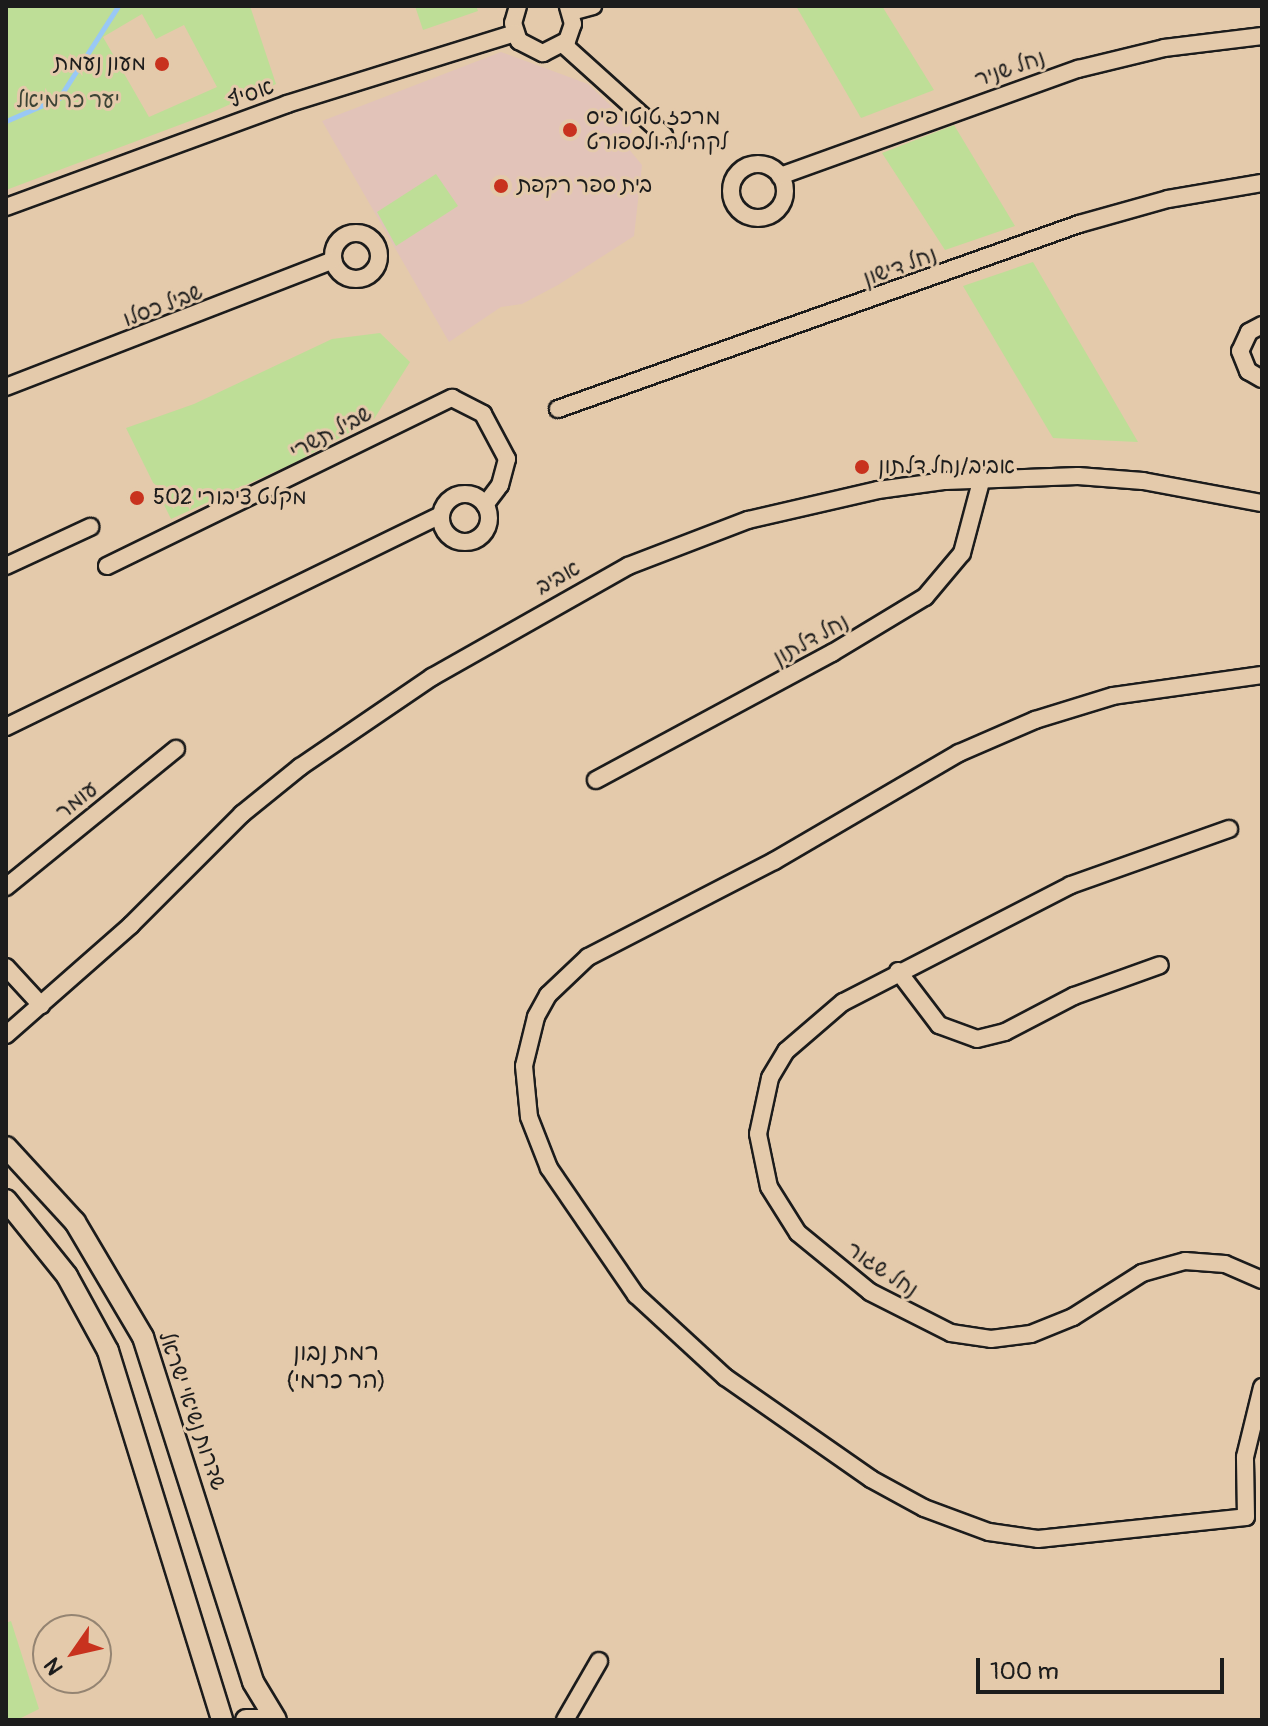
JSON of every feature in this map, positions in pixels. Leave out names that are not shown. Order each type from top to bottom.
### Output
[{"type":"street","points":[[518,6],[515,33],[534,52],[552,52],[564,45],[572,33],[569,9],[593,6]]},
{"type":"street","name":"אסיף","points":[[6,207],[301,99],[515,33]]},
{"type":"street","name":"נחל שניר","points":[[780,176],[1078,69],[1193,42],[1262,36]]},
{"type":"street","points":[[564,45],[664,135]]},
{"type":"street","name":"נחל דישון","points":[[558,409],[1079,224],[1168,199],[1262,183]]},
{"type":"street","name":"שביל כסלו","points":[[6,387],[141,339],[333,260]]},
{"type":"street","points":[[1262,325],[1249,332],[1240,351],[1248,371],[1262,379]]},
{"type":"street","name":"שביל תשרי","points":[[107,566],[452,398],[483,414],[507,459],[500,485],[485,505]]},
{"type":"street","name":"אביב","points":[[6,1035],[290,774],[398,699],[573,594],[642,559],[748,520],[878,490],[982,478],[1143,481],[1262,503]]},
{"type":"street","name":"נחל דלתון","points":[[596,780],[821,660],[925,597],[962,553],[982,478]]},
{"type":"street","points":[[6,727],[441,515],[456,496],[472,495],[485,505],[488,527],[471,542],[449,536],[441,515]]},
{"type":"street","points":[[6,566],[90,527]]},
{"type":"street","points":[[1262,675],[1113,696],[1035,720],[959,753],[774,861],[588,957],[548,995],[527,1041],[524,1066],[529,1117],[549,1168],[636,1295],[716,1370],[871,1479],[944,1517],[1038,1539],[1246,1517],[1245,1457],[1262,1387]]},
{"type":"street","name":"עומר","points":[[6,887],[176,749]]},
{"type":"street","name":"נחל שגור","points":[[1229,829],[1071,885],[898,971],[810,1026],[786,1051],[761,1106],[758,1134],[769,1187],[782,1212],[817,1252],[913,1318],[951,1333],[991,1339],[1052,1327],[1164,1265],[1205,1260],[1262,1280]]},
{"type":"street","points":[[898,971],[939,1025],[977,1039],[1005,1032],[1088,990],[1160,965]]},
{"type":"street","points":[[6,967],[41,1005]]},
{"type":"street","name":"שדרות נשיאי ישראל","points":[[6,1147],[75,1222],[143,1337],[253,1682],[276,1720]]},
{"type":"street","points":[[6,1200],[67,1276],[108,1351],[222,1720]]},
{"type":"street","points":[[565,1720],[599,1661]]},
{"type":"street","points":[[246,1720],[270,1720]]},
{"type":"shaded area","name":"בית ספר רקפת","points":[[501,52],[588,84],[629,123],[632,132],[623,142],[642,165],[634,236],[558,285],[522,304],[501,307],[449,342],[322,121]]},
{"type":"green space","name":"יער כרמיאל","points":[[6,6],[250,6],[276,84],[206,115],[6,190]],"holes":[[[142,14],[156,39],[184,25],[217,87],[149,117],[103,37]]]},
{"type":"green space","points":[[415,6],[476,6],[478,11],[423,30]]},
{"type":"green space","points":[[796,6],[882,6],[934,90],[861,118]]},
{"type":"green space","points":[[954,125],[1015,226],[945,250],[882,153]]},
{"type":"green space","points":[[436,174],[458,206],[396,246],[377,212]]},
{"type":"green space","points":[[1033,262],[1138,442],[1053,438],[963,286]]},
{"type":"green space","points":[[380,333],[410,362],[374,419],[294,463],[171,519],[126,428],[194,404],[332,339]]},
{"type":"green space","points":[[11,1621],[39,1709],[17,1720],[6,1720],[6,1623]]},
{"type":"waterway","points":[[6,121],[59,98],[118,6]]},
{"type":"place","name":"מעון נעמת","points":[[162,64]]},
{"type":"place","name":"מרכז טוטו פיס לקהילה ולספורט","points":[[570,130]]},
{"type":"place","name":"בית ספר רקפת","points":[[501,186]]},
{"type":"place","name":"אביב/נחל דלתון","points":[[862,467]]},
{"type":"place","name":"מקלט ציבורי 502","points":[[137,498]]},
{"type":"district","name":"רמת נבון (הר כרמי)","points":[[336,1367]]}]
